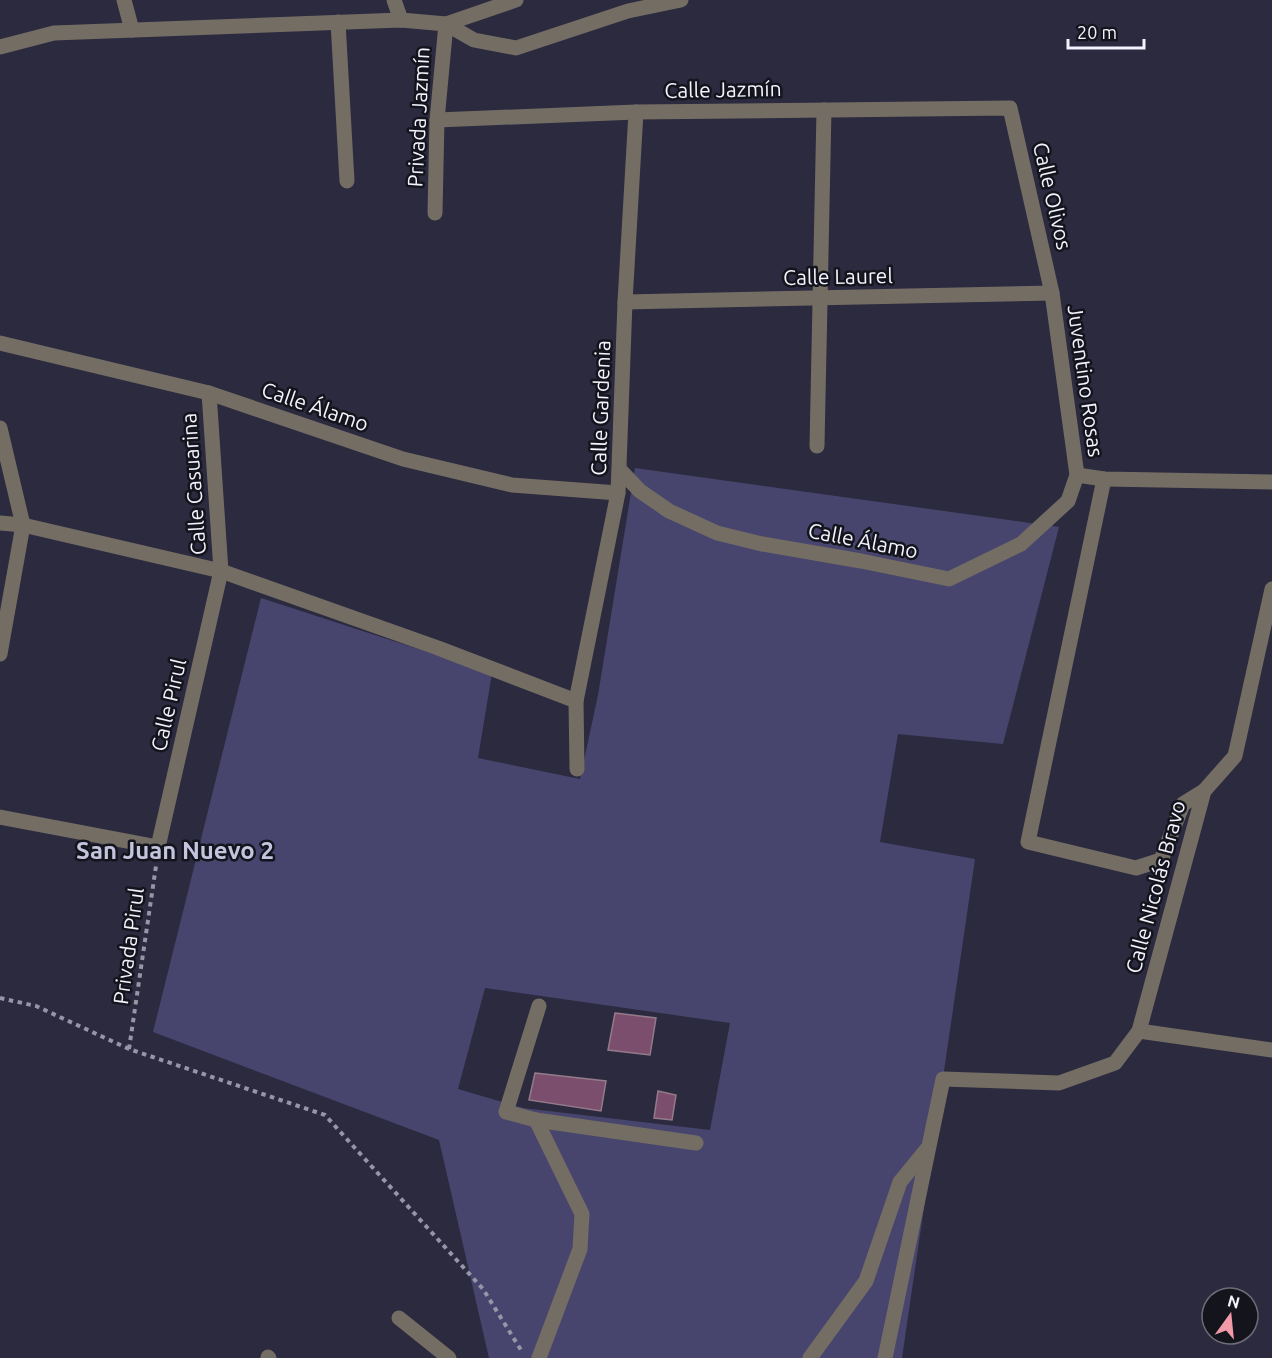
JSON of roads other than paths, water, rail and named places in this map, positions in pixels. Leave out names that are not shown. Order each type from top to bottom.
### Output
[{"type":"street","points":[[124,0],[132,30]]},
{"type":"street","points":[[394,0],[401,20]]},
{"type":"street","points":[[0,47],[54,33],[401,20],[446,24],[516,0]]},
{"type":"street","points":[[446,24],[474,40],[516,48],[628,11],[681,0]]},
{"type":"street","points":[[338,22],[347,181]]},
{"type":"street","name":"Privada Jazmín","points":[[435,213],[437,120],[446,24]]},
{"type":"street","name":"Calle Jazmín","points":[[437,120],[636,112],[1010,108]]},
{"type":"street","name":"Calle Olivos","points":[[1010,108],[1052,293]]},
{"type":"street","points":[[816,446],[824,110]]},
{"type":"street","name":"Calle Gardenia","points":[[577,769],[576,701],[618,493],[636,112]]},
{"type":"street","name":"Calle Laurel","points":[[626,302],[1052,293]]},
{"type":"street","name":"Juventino Rosas","points":[[1052,293],[1077,475]]},
{"type":"street","name":"Calle Álamo","points":[[0,343],[209,393],[403,459],[512,485],[618,493]]},
{"type":"street","name":"Calle Casuarina","points":[[209,393],[221,571]]},
{"type":"street","points":[[0,428],[23,525],[0,654]]},
{"type":"street","name":"Calle Álamo","points":[[620,470],[640,491],[669,511],[717,533],[762,544],[949,579],[1021,544],[1068,501],[1077,475]]},
{"type":"street","points":[[1077,475],[1104,479],[1272,482]]},
{"type":"street","points":[[1104,479],[1028,842],[1136,868],[1161,860],[1183,804],[1204,791]]},
{"type":"street","points":[[0,523],[23,525],[221,571],[438,648],[576,701]]},
{"type":"street","name":"Calle Pirul","points":[[0,817],[159,848],[221,571]]},
{"type":"street","name":"Calle Nicolás Bravo","points":[[1139,1031],[1204,791],[1235,756],[1272,589]]},
{"type":"street","points":[[539,1005],[506,1112],[536,1120],[696,1143]]},
{"type":"street","points":[[885,1358],[943,1079],[1059,1083],[1115,1063],[1139,1031],[1272,1050]]},
{"type":"street","points":[[536,1120],[582,1214],[580,1249],[539,1358]]},
{"type":"street","points":[[810,1358],[866,1281],[900,1182],[929,1147]]},
{"type":"street","points":[[399,1318],[449,1358]]},
{"type":"district","name":"San Juan Nuevo 2","points":[[175,851]]}]
